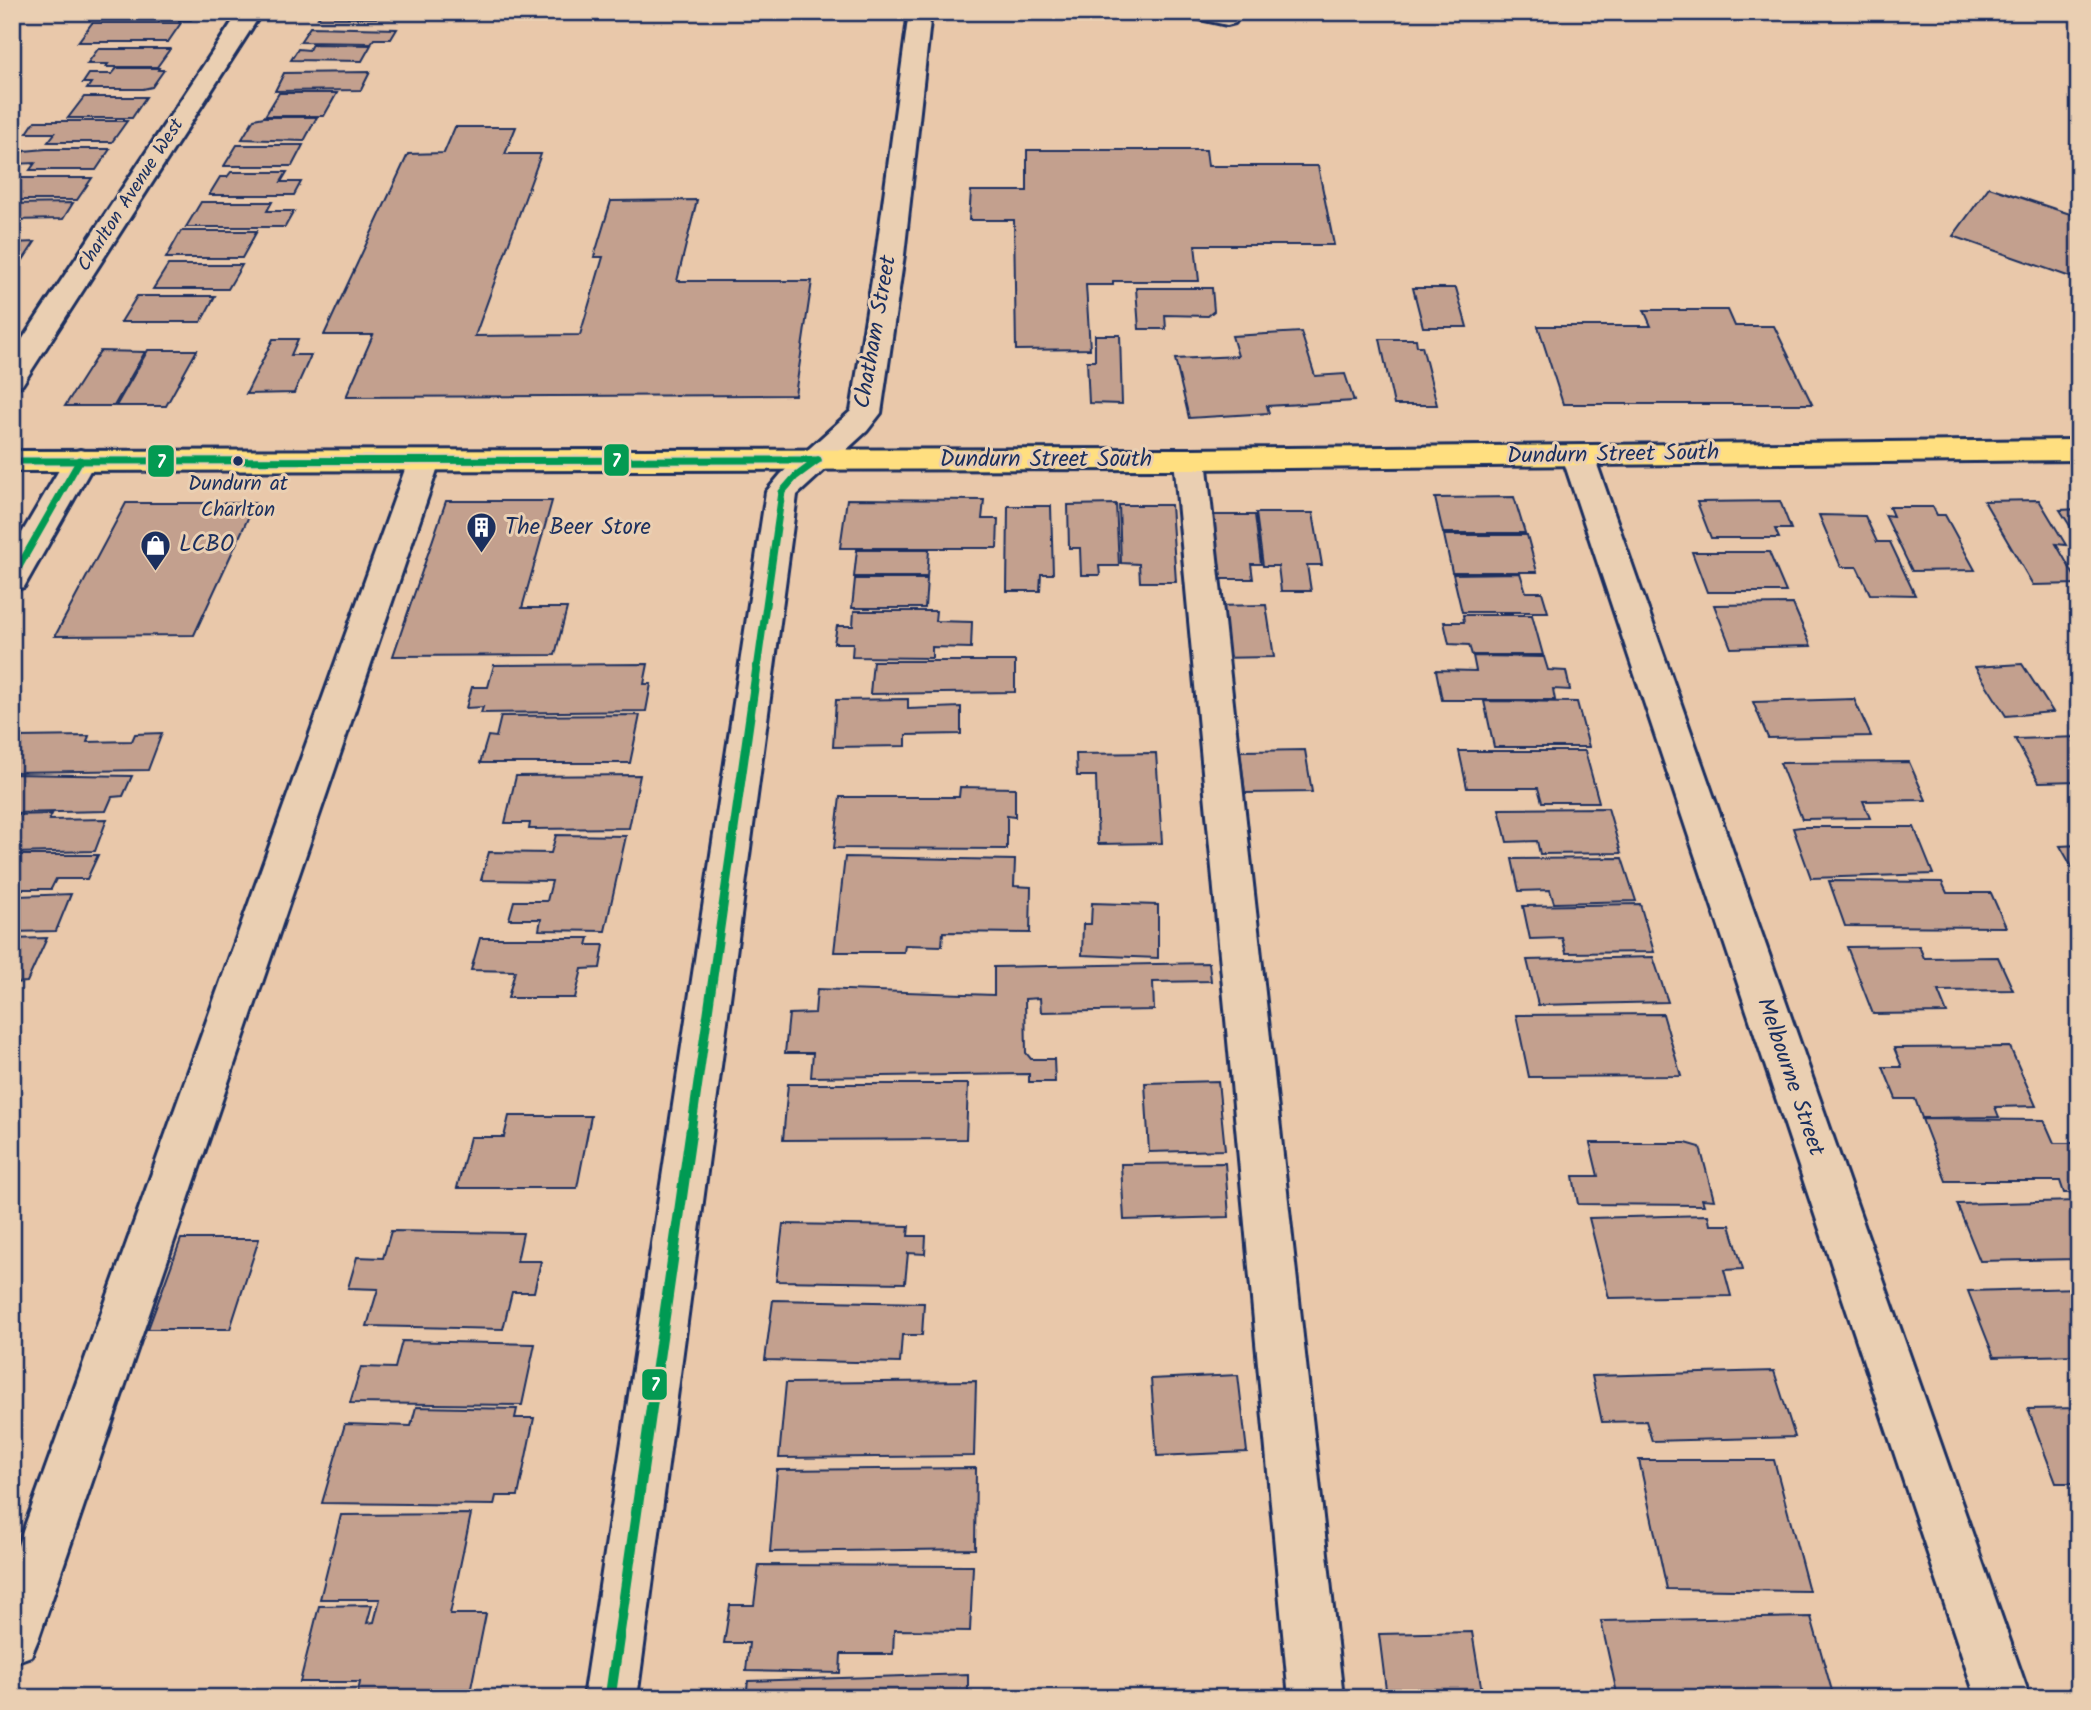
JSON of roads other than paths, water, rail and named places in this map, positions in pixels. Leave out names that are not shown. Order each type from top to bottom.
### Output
[{"type":"main road","name":"Dundurn Street South","points":[[12,461],[1190,459],[2079,450]]},
{"type":"street","name":"Charlton Avenue West","points":[[12,379],[251,12]]},
{"type":"street","points":[[1199,12],[1227,18]]},
{"type":"street","name":"Chatham Street","points":[[610,1698],[782,492],[795,477],[850,432],[866,413],[919,22]]},
{"type":"street","name":"Melbourne Street","points":[[1578,456],[2003,1698]]},
{"type":"street","points":[[1190,459],[1316,1698]]},
{"type":"street","points":[[12,579],[80,460]]},
{"type":"street","points":[[12,1636],[424,461]]},
{"type":"place","name":"Dundurn at Charlton","points":[[238,461]]},
{"type":"place","name":"The Beer Store","points":[[482,555]]},
{"type":"place","name":"LCBO","points":[[156,572]]}]
